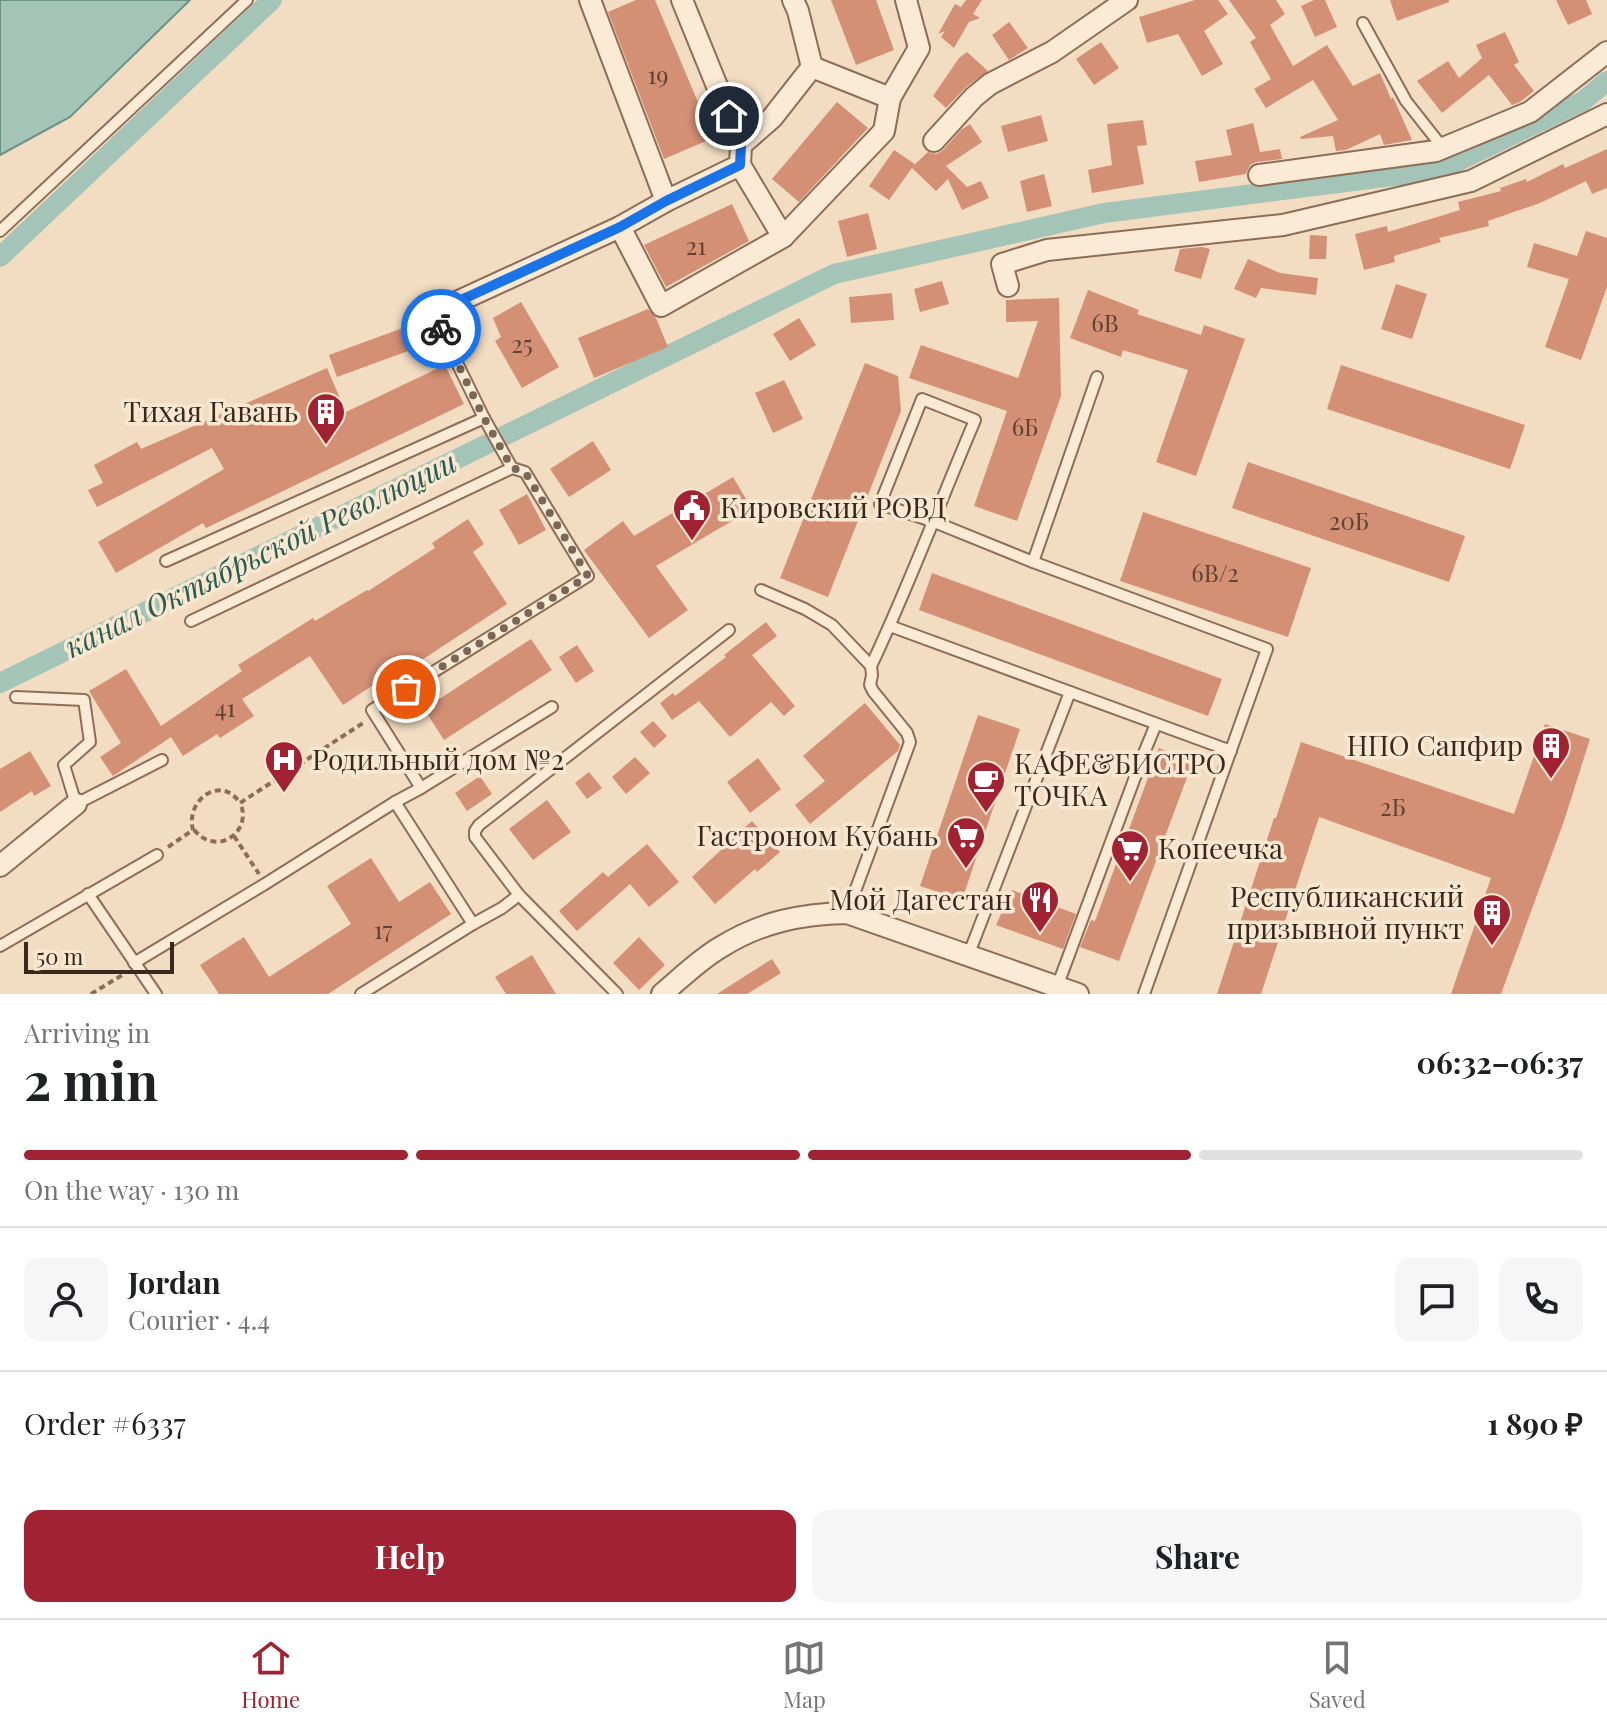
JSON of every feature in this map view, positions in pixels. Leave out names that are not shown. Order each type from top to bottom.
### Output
[{"type":"street","points":[[590,0],[666,201]]},
{"type":"street","points":[[682,0],[740,155],[783,237]]},
{"type":"street","points":[[793,0],[812,67]]},
{"type":"street","points":[[620,227],[661,306],[783,237],[884,131],[890,98],[919,48],[906,0]]},
{"type":"street","points":[[934,141],[990,84],[1052,52],[1127,0]]},
{"type":"street","points":[[1259,175],[1443,148],[1530,112],[1607,52]]},
{"type":"street","points":[[448,306],[620,227],[740,155],[812,67]]},
{"type":"street","points":[[812,67],[890,98]]},
{"type":"street","points":[[1008,286],[1002,264],[1047,250],[1283,225],[1471,181],[1607,114]]},
{"type":"street","points":[[0,866],[76,804]]},
{"type":"street","points":[[662,994],[718,948],[748,932],[814,914],[847,913],[1078,994]]},
{"type":"lane","points":[[0,231],[247,0]]},
{"type":"lane","points":[[1363,23],[1406,101],[1443,148]]},
{"type":"lane","points":[[448,306],[441,310],[439,326],[512,468]]},
{"type":"lane","points":[[1033,562],[1097,377]]},
{"type":"lane","points":[[847,913],[910,742],[907,733],[873,691],[870,685],[871,666],[890,626],[932,521],[975,420],[922,399],[880,504],[932,521],[1267,649],[1144,994]]},
{"type":"lane","points":[[166,561],[484,418]]},
{"type":"lane","points":[[191,621],[512,468],[525,472],[588,576],[372,710],[421,788]]},
{"type":"lane","points":[[761,590],[805,609],[832,625],[871,666]]},
{"type":"lane","points":[[890,626],[1231,751]]},
{"type":"lane","points":[[617,994],[519,895],[475,837],[475,831],[729,630]]},
{"type":"lane","points":[[968,956],[1070,692]]},
{"type":"lane","points":[[16,697],[84,700],[90,742],[64,765],[76,804],[162,760]]},
{"type":"lane","points":[[135,965],[552,707]]},
{"type":"lane","points":[[1057,987],[1156,724]]},
{"type":"lane","points":[[395,802],[473,924]]},
{"type":"lane","points":[[0,946],[157,855]]},
{"type":"lane","points":[[88,894],[156,994]]},
{"type":"lane","points":[[361,994],[519,895]]},
{"type":"path","points":[[240,803],[375,715]]},
{"type":"path","points":[[228,790],[235,794],[240,803],[244,817],[242,826],[234,836],[214,842],[193,830],[194,806],[209,793],[228,790]]},
{"type":"path","points":[[157,855],[193,830]]},
{"type":"path","points":[[234,836],[265,884]]},
{"type":"path","points":[[91,994],[135,965]]},
{"type":"shaded area","points":[[0,0],[190,0],[70,117],[0,155]]},
{"type":"building","points":[[636,0],[655,0],[713,138],[664,159],[608,12]]},
{"type":"building","points":[[831,0],[876,0],[894,50],[856,65]]},
{"type":"building","points":[[966,0],[982,0],[973,14],[980,18],[969,22],[954,48],[941,37],[945,31],[938,34],[955,4],[961,7]]},
{"type":"building","points":[[1195,0],[1218,0],[1228,14],[1204,31],[1223,64],[1202,76],[1178,34],[1147,43],[1139,17]]},
{"type":"building","points":[[1229,0],[1276,0],[1285,14],[1270,25],[1293,66],[1327,45],[1353,86],[1380,73],[1412,140],[1384,145],[1380,134],[1346,150],[1336,151],[1333,136],[1301,139],[1338,120],[1313,80],[1266,108],[1254,89],[1271,79],[1250,42],[1256,38]]},
{"type":"building","points":[[1314,0],[1325,0],[1337,27],[1315,37],[1301,6]]},
{"type":"building","points":[[1390,0],[1449,0],[1449,2],[1397,21]]},
{"type":"building","points":[[1556,0],[1586,0],[1592,14],[1568,25]]},
{"type":"building","points":[[1009,22],[1028,48],[1009,60],[992,35]]},
{"type":"building","points":[[1505,32],[1519,62],[1514,65],[1534,91],[1512,105],[1489,75],[1442,113],[1417,81],[1448,61],[1459,78],[1482,58],[1476,45]]},
{"type":"building","points":[[1101,42],[1119,68],[1094,85],[1076,59]]},
{"type":"building","points":[[967,52],[988,71],[966,87],[946,108],[933,96],[959,58]]},
{"type":"building","points":[[837,102],[868,128],[799,202],[772,179]]},
{"type":"building","points":[[1041,115],[1048,141],[1008,152],[1001,126]]},
{"type":"building","points":[[1143,120],[1147,145],[1137,146],[1144,184],[1092,193],[1088,170],[1112,165],[1107,124]]},
{"type":"building","points":[[1253,123],[1260,152],[1280,149],[1282,159],[1256,162],[1250,165],[1246,174],[1199,182],[1195,161],[1232,155],[1226,130]]},
{"type":"building","points":[[970,124],[982,142],[946,166],[967,187],[981,181],[989,198],[962,210],[948,179],[936,191],[912,168],[889,200],[869,186],[894,150],[915,164],[912,167],[928,152],[937,154],[943,150]]},
{"type":"building","points":[[1607,149],[1607,188],[1592,194],[1586,181],[1540,203],[1488,221],[1489,226],[1439,238],[1441,242],[1394,256],[1395,262],[1364,270],[1355,234],[1387,226],[1388,232],[1460,210],[1458,202],[1501,191],[1500,188],[1526,179],[1527,182],[1563,164],[1565,168]]},
{"type":"building","points":[[1044,174],[1052,206],[1027,212],[1020,181]]},
{"type":"building","points":[[732,204],[749,241],[666,287],[644,245]]},
{"type":"building","points":[[868,213],[877,249],[847,257],[838,221]]},
{"type":"building","points":[[1586,231],[1607,238],[1607,287],[1581,360],[1545,347],[1569,279],[1527,267],[1534,243],[1577,256]]},
{"type":"building","points":[[1310,235],[1327,236],[1326,259],[1309,259]]},
{"type":"building","points":[[1180,249],[1210,249],[1201,279],[1174,271]]},
{"type":"building","points":[[1248,259],[1280,273],[1318,278],[1316,295],[1261,288],[1256,298],[1234,289]]},
{"type":"building","points":[[942,281],[949,304],[920,312],[914,289]]},
{"type":"building","points":[[1396,284],[1427,294],[1412,339],[1381,329]]},
{"type":"building","points":[[1088,290],[1139,310],[1137,314],[1201,335],[1204,325],[1245,339],[1196,476],[1156,462],[1188,370],[1123,350],[1121,357],[1070,338]]},
{"type":"building","points":[[892,293],[894,320],[851,323],[849,297]]},
{"type":"building","points":[[1059,298],[1061,396],[1017,521],[974,506],[1007,411],[909,378],[921,345],[1018,378],[1038,321],[1006,322],[1006,300]]},
{"type":"building","points":[[521,302],[559,367],[522,388],[495,341],[501,337],[493,318]]},
{"type":"building","points":[[648,309],[656,318],[668,347],[594,378],[578,338]]},
{"type":"building","points":[[799,318],[816,345],[790,361],[773,334]]},
{"type":"building","points":[[422,321],[430,343],[337,377],[329,355]]},
{"type":"building","points":[[865,363],[898,376],[901,411],[828,597],[780,578]]},
{"type":"building","points":[[445,365],[464,404],[206,528],[203,523],[116,573],[98,542],[224,469],[212,448],[97,507],[88,490],[103,483],[94,465],[137,442],[141,449],[327,368],[346,412]]},
{"type":"building","points":[[1341,365],[1525,425],[1510,469],[1327,409]]},
{"type":"building","points":[[784,380],[803,419],[773,433],[755,393]]},
{"type":"building","points":[[593,441],[611,470],[569,497],[550,469]]},
{"type":"building","points":[[1248,462],[1465,536],[1449,582],[1232,508]]},
{"type":"building","points":[[733,477],[752,509],[656,566],[688,610],[649,638],[584,550],[623,521],[634,536]]},
{"type":"building","points":[[527,494],[546,530],[519,545],[499,510]]},
{"type":"building","points":[[1143,512],[1311,568],[1288,637],[1120,581]]},
{"type":"building","points":[[468,519],[484,544],[473,552],[507,604],[405,671],[402,666],[343,705],[310,656],[242,699],[254,716],[220,738],[217,734],[183,756],[171,737],[113,776],[100,757],[121,743],[89,691],[126,669],[161,726],[242,671],[238,665],[313,618],[315,621],[368,591],[435,548],[432,543]]},
{"type":"building","points":[[932,573],[1222,679],[1208,716],[919,610]]},
{"type":"building","points":[[766,622],[777,636],[752,655],[795,706],[784,716],[771,702],[730,737],[699,701],[672,720],[660,703],[673,693],[675,696]]},
{"type":"building","points":[[531,639],[552,670],[444,740],[424,709]]},
{"type":"building","points":[[577,645],[594,671],[576,683],[559,657]]},
{"type":"building","points":[[865,703],[900,745],[898,751],[810,824],[795,805],[825,781],[803,756]]},
{"type":"building","points":[[978,715],[1020,729],[962,900],[920,886]]},
{"type":"building","points":[[653,721],[667,736],[654,748],[640,732]]},
{"type":"building","points":[[1545,724],[1590,739],[1564,821],[1501,994],[1451,994],[1491,878],[1319,817],[1261,994],[1217,994],[1301,742],[1514,814]]},
{"type":"building","points":[[1159,748],[1193,761],[1119,961],[1080,947],[1091,920],[1095,921]]},
{"type":"building","points":[[30,751],[51,786],[34,796],[32,791],[0,812],[0,769]]},
{"type":"building","points":[[635,757],[650,773],[626,794],[612,777]]},
{"type":"building","points":[[758,758],[781,789],[750,813],[727,782]]},
{"type":"building","points":[[589,772],[602,788],[587,799],[575,783]]},
{"type":"building","points":[[480,776],[492,794],[467,811],[455,793]]},
{"type":"building","points":[[547,800],[571,832],[533,860],[509,829]]},
{"type":"building","points":[[752,821],[780,852],[715,904],[692,877]]},
{"type":"building","points":[[647,844],[679,882],[649,907],[630,884],[577,931],[559,911],[603,872],[608,877]]},
{"type":"building","points":[[371,858],[399,902],[430,882],[451,914],[328,994],[219,994],[200,965],[244,937],[269,977],[351,924],[327,886]]},
{"type":"building","points":[[1012,890],[1076,914],[1063,949],[996,925]]},
{"type":"building","points":[[639,937],[665,965],[639,990],[613,963]]},
{"type":"building","points":[[532,955],[556,994],[506,994],[495,977]]},
{"type":"building","points":[[772,959],[781,973],[747,994],[717,994]]},
{"type":"waterway","points":[[0,257],[272,0]]},
{"type":"waterway","name":"канал Октябрьской Революции","points":[[0,683],[834,274],[1104,213],[1440,170],[1583,101],[1607,81]]},
{"type":"way so far","points":[[406,689],[588,576],[525,472],[512,468],[441,329]]},
{"type":"place","name":"Тихая Гавань","points":[[326,446]]},
{"type":"place","name":"Кировский РОВД","points":[[692,542]]},
{"type":"place","name":"НПО Сапфир","points":[[1551,780]]},
{"type":"place","name":"Родильный дом №2","points":[[284,794]]},
{"type":"place","name":"КАФЕ&БИСТРО ТОЧКА","points":[[986,814]]},
{"type":"place","name":"Гастроном Кубань","points":[[966,870]]},
{"type":"place","name":"Копеечка","points":[[1130,883]]},
{"type":"place","name":"Мой Дагестан","points":[[1040,934]]},
{"type":"place","name":"Республиканский призывной пункт","points":[[1492,947]]},
{"type":"route","points":[[441,329],[438,319],[441,310],[448,306],[620,227],[740,165],[741,145],[729,116]]}]
